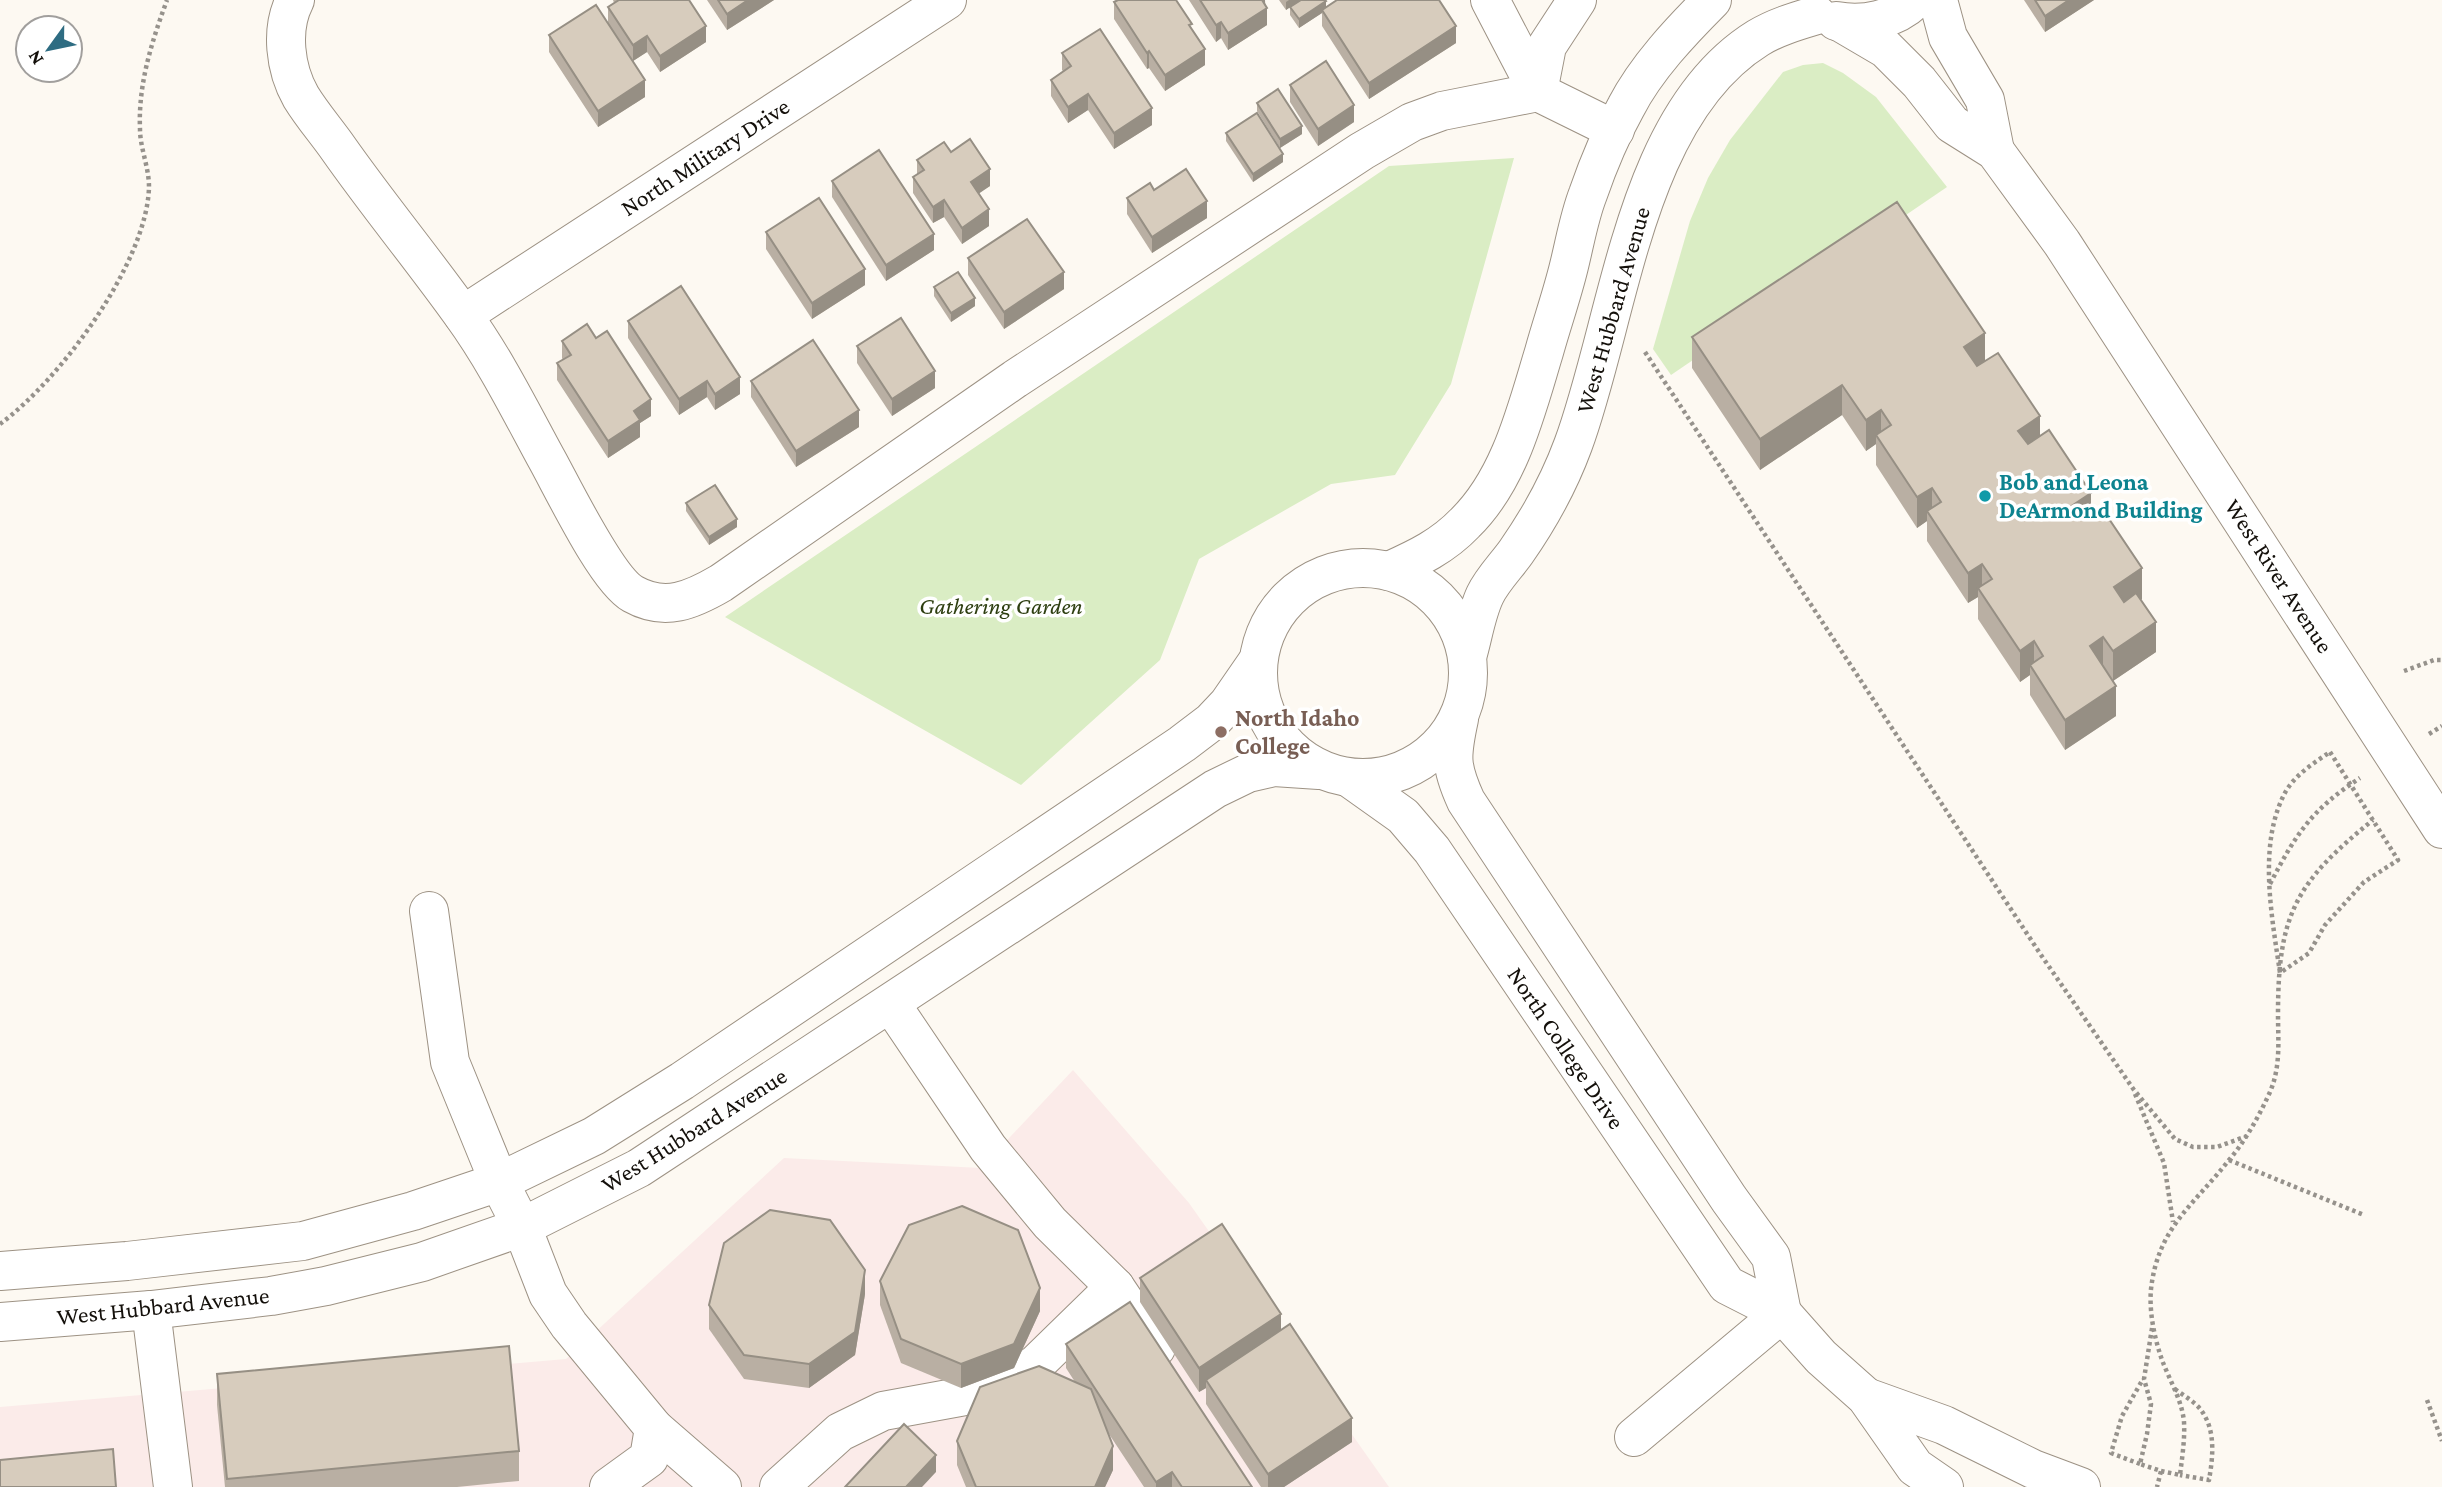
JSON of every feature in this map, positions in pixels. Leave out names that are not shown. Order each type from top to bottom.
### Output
[{"type":"street","points":[[295,0],[286,24],[287,52],[301,96],[383,211],[463,315],[491,358],[594,545],[617,579],[631,593],[653,602],[672,604],[697,597],[722,583],[1016,379],[1412,122],[1442,111],[1538,92]]},
{"type":"street","name":"North Military Drive","points":[[463,315],[947,0]]},
{"type":"street","points":[[1490,0],[1538,92],[1615,130]]},
{"type":"street","points":[[1538,92],[1547,46],[1577,0]]},
{"type":"street","points":[[1390,571],[1428,553],[1468,521],[1492,489],[1511,453],[1529,403],[1587,197],[1615,130],[1626,106],[1646,75],[1712,0]]},
{"type":"street","name":"West Hubbard Avenue","points":[[1468,657],[1485,594],[1531,530],[1554,490],[1573,445],[1639,217],[1667,146],[1707,83],[1744,47],[1770,32],[1817,12],[1864,23],[1888,17],[1915,0]]},
{"type":"street","name":"West River Avenue","points":[[1938,0],[1948,37],[1985,100],[1995,151]]},
{"type":"street","name":"West River Avenue","points":[[1817,12],[1886,49],[1919,82],[1952,124],[1995,151],[2062,243],[2442,830]]},
{"type":"street","points":[[1459,719],[1440,746],[1415,766],[1383,778],[1335,774],[1292,752],[1270,726],[1258,695],[1257,662],[1264,633],[1280,606],[1302,586],[1329,573],[1359,567],[1390,571],[1418,583],[1441,602],[1458,627],[1468,657],[1468,687],[1452,752],[1458,783],[1466,801],[1729,1199],[1771,1257],[1782,1313],[1634,1437]]},
{"type":"street","name":"West Hubbard Avenue","points":[[0,1271],[303,1241],[413,1211],[499,1182],[594,1136],[682,1081],[1182,744],[1211,722],[1228,704],[1257,662]]},
{"type":"street","name":"West Hubbard Avenue","points":[[0,1322],[151,1310],[271,1296],[326,1286],[422,1262],[522,1227],[639,1168],[1224,784],[1248,773],[1274,767],[1335,774]]},
{"type":"street","name":"North College Drive","points":[[1335,774],[1403,816],[1432,850],[1727,1284],[1782,1313],[1821,1357],[1866,1397],[1915,1467],[1944,1487]]},
{"type":"street","points":[[429,911],[450,1062],[499,1182],[522,1227],[548,1294],[654,1428],[722,1487]]},
{"type":"street","points":[[891,1004],[988,1148],[1050,1223],[1115,1287],[1174,1376]]},
{"type":"street","points":[[779,1487],[840,1432],[883,1411],[965,1396],[1017,1377],[1036,1364],[1115,1287]]},
{"type":"street","points":[[151,1310],[173,1487]]},
{"type":"street","name":"North College Drive","points":[[1866,1397],[1944,1425],[2033,1469],[2081,1487]]},
{"type":"street","points":[[609,1487],[649,1458],[654,1428]]},
{"type":"path","points":[[0,424],[43,386],[77,345],[120,278],[144,224],[149,186],[139,130],[143,83],[152,40],[167,0]]},
{"type":"path","points":[[1643,349],[2033,944],[2134,1090],[2175,1139],[2193,1147],[2217,1147],[2247,1136]]},
{"type":"path","points":[[2404,671],[2434,660],[2442,660]]},
{"type":"path","points":[[2268,888],[2292,841],[2321,806],[2442,726]]},
{"type":"path","points":[[2330,752],[2398,860],[2364,882],[2325,925],[2309,953],[2280,973],[2268,888],[2274,823],[2287,790],[2304,770],[2330,752]]},
{"type":"path","points":[[2180,1475],[2184,1421],[2175,1389],[2161,1358],[2153,1324],[2151,1291],[2156,1266],[2174,1223],[2247,1136],[2271,1089],[2280,1048],[2278,1014],[2283,937],[2295,902],[2340,846],[2373,820]]},
{"type":"path","points":[[2134,1090],[2164,1163],[2174,1223]]},
{"type":"path","points":[[2229,1160],[2364,1215]]},
{"type":"path","points":[[2140,1464],[2151,1404],[2144,1379],[2153,1324]]},
{"type":"path","points":[[2144,1379],[2131,1396],[2122,1416],[2111,1453],[2161,1471],[2209,1480],[2214,1452],[2210,1432],[2201,1410],[2175,1389]]},
{"type":"path","points":[[2427,1400],[2442,1441]]},
{"type":"path","points":[[2157,1487],[2161,1471]]},
{"type":"shaded area","points":[[1073,1070],[1189,1203],[1389,1487],[0,1487],[0,1407],[566,1359],[784,1158],[981,1168]]},
{"type":"green space","points":[[1823,63],[1843,73],[1876,97],[1947,187],[1671,375],[1653,349],[1690,221],[1708,178],[1730,140],[1783,72],[1803,65]]},
{"type":"green space","name":"Gathering Garden","points":[[1514,158],[1451,384],[1395,475],[1331,484],[1199,559],[1160,660],[1021,785],[725,617],[1389,166]]},
{"type":"building","points":[[619,0],[689,0],[706,26],[660,56],[647,36],[633,45],[608,7]]},
{"type":"building","points":[[718,0],[748,0],[727,14]]},
{"type":"building","points":[[1176,0],[1205,49],[1165,75],[1149,51],[1147,53],[1114,2]]},
{"type":"building","points":[[1200,0],[1262,0],[1267,8],[1228,33],[1221,22],[1216,25]]},
{"type":"building","points":[[1301,0],[1326,1],[1299,19],[1290,7]]},
{"type":"building","points":[[1337,0],[1439,0],[1456,26],[1369,83],[1322,10]]},
{"type":"building","points":[[2035,0],[2069,0],[2045,16]]},
{"type":"building","points":[[596,5],[645,80],[598,111],[549,35]]},
{"type":"building","points":[[1100,29],[1152,108],[1114,133],[1088,94],[1068,107],[1051,80],[1071,66],[1062,53]]},
{"type":"building","points":[[1326,61],[1354,105],[1318,129],[1290,85]]},
{"type":"building","points":[[1278,89],[1302,126],[1280,139],[1257,103]]},
{"type":"building","points":[[1257,113],[1283,154],[1253,174],[1226,133]]},
{"type":"building","points":[[970,139],[990,169],[971,182],[989,209],[962,228],[944,200],[933,207],[913,177],[924,170],[917,160],[944,142],[951,152]]},
{"type":"building","points":[[879,150],[934,234],[886,265],[832,181]]},
{"type":"building","points":[[1186,169],[1207,201],[1152,237],[1127,198],[1150,183],[1154,190]]},
{"type":"building","points":[[819,198],[865,269],[812,303],[766,232]]},
{"type":"building","name":"Bob and Leona DeArmond Building","points":[[1897,202],[1985,333],[1964,347],[1977,366],[1998,353],[2040,416],[2018,431],[2028,444],[2049,430],[2091,493],[2070,507],[2079,520],[2101,507],[2142,568],[2114,587],[2124,602],[2136,593],[2156,622],[2113,651],[2103,637],[2090,646],[2116,686],[2065,720],[2030,665],[2043,656],[2034,641],[2020,651],[1978,588],[1992,579],[1982,564],[1968,573],[1927,511],[1941,502],[1932,488],[1917,497],[1876,435],[1891,425],[1881,410],[1866,420],[1842,385],[1760,439],[1692,337]]},
{"type":"building","points":[[1027,219],[1064,272],[1004,312],[968,258]]},
{"type":"building","points":[[958,272],[975,298],[951,313],[934,287]]},
{"type":"building","points":[[681,286],[740,377],[715,394],[707,381],[679,399],[628,321]]},
{"type":"building","points":[[901,318],[935,371],[892,399],[857,346]]},
{"type":"building","points":[[587,324],[596,338],[607,331],[651,399],[634,411],[640,420],[608,441],[557,363],[571,355],[562,341]]},
{"type":"building","points":[[813,340],[859,410],[796,451],[751,381]]},
{"type":"building","points":[[715,485],[737,519],[709,537],[686,503]]},
{"type":"building","points":[[962,1206],[1018,1230],[1040,1288],[1014,1344],[961,1364],[901,1339],[880,1281],[909,1225]]},
{"type":"building","points":[[770,1210],[830,1220],[865,1270],[855,1332],[809,1364],[744,1355],[709,1305],[724,1243]]},
{"type":"building","points":[[1222,1224],[1281,1314],[1199,1368],[1140,1278]]},
{"type":"building","points":[[1130,1302],[1252,1487],[1182,1487],[1172,1472],[1156,1482],[1066,1344]]},
{"type":"building","points":[[1290,1324],[1352,1418],[1268,1474],[1206,1380]]},
{"type":"building","points":[[509,1346],[519,1451],[227,1479],[217,1374]]},
{"type":"building","points":[[1039,1366],[1091,1389],[1113,1446],[1095,1487],[976,1487],[957,1441],[980,1387]]},
{"type":"building","points":[[904,1424],[936,1455],[906,1487],[845,1487]]},
{"type":"building","points":[[113,1449],[116,1487],[0,1487],[0,1460]]},
{"type":"place","name":"Bob and Leona DeArmond Building","points":[[1985,496]]},
{"type":"place","name":"North Idaho College","points":[[1221,732]]}]
